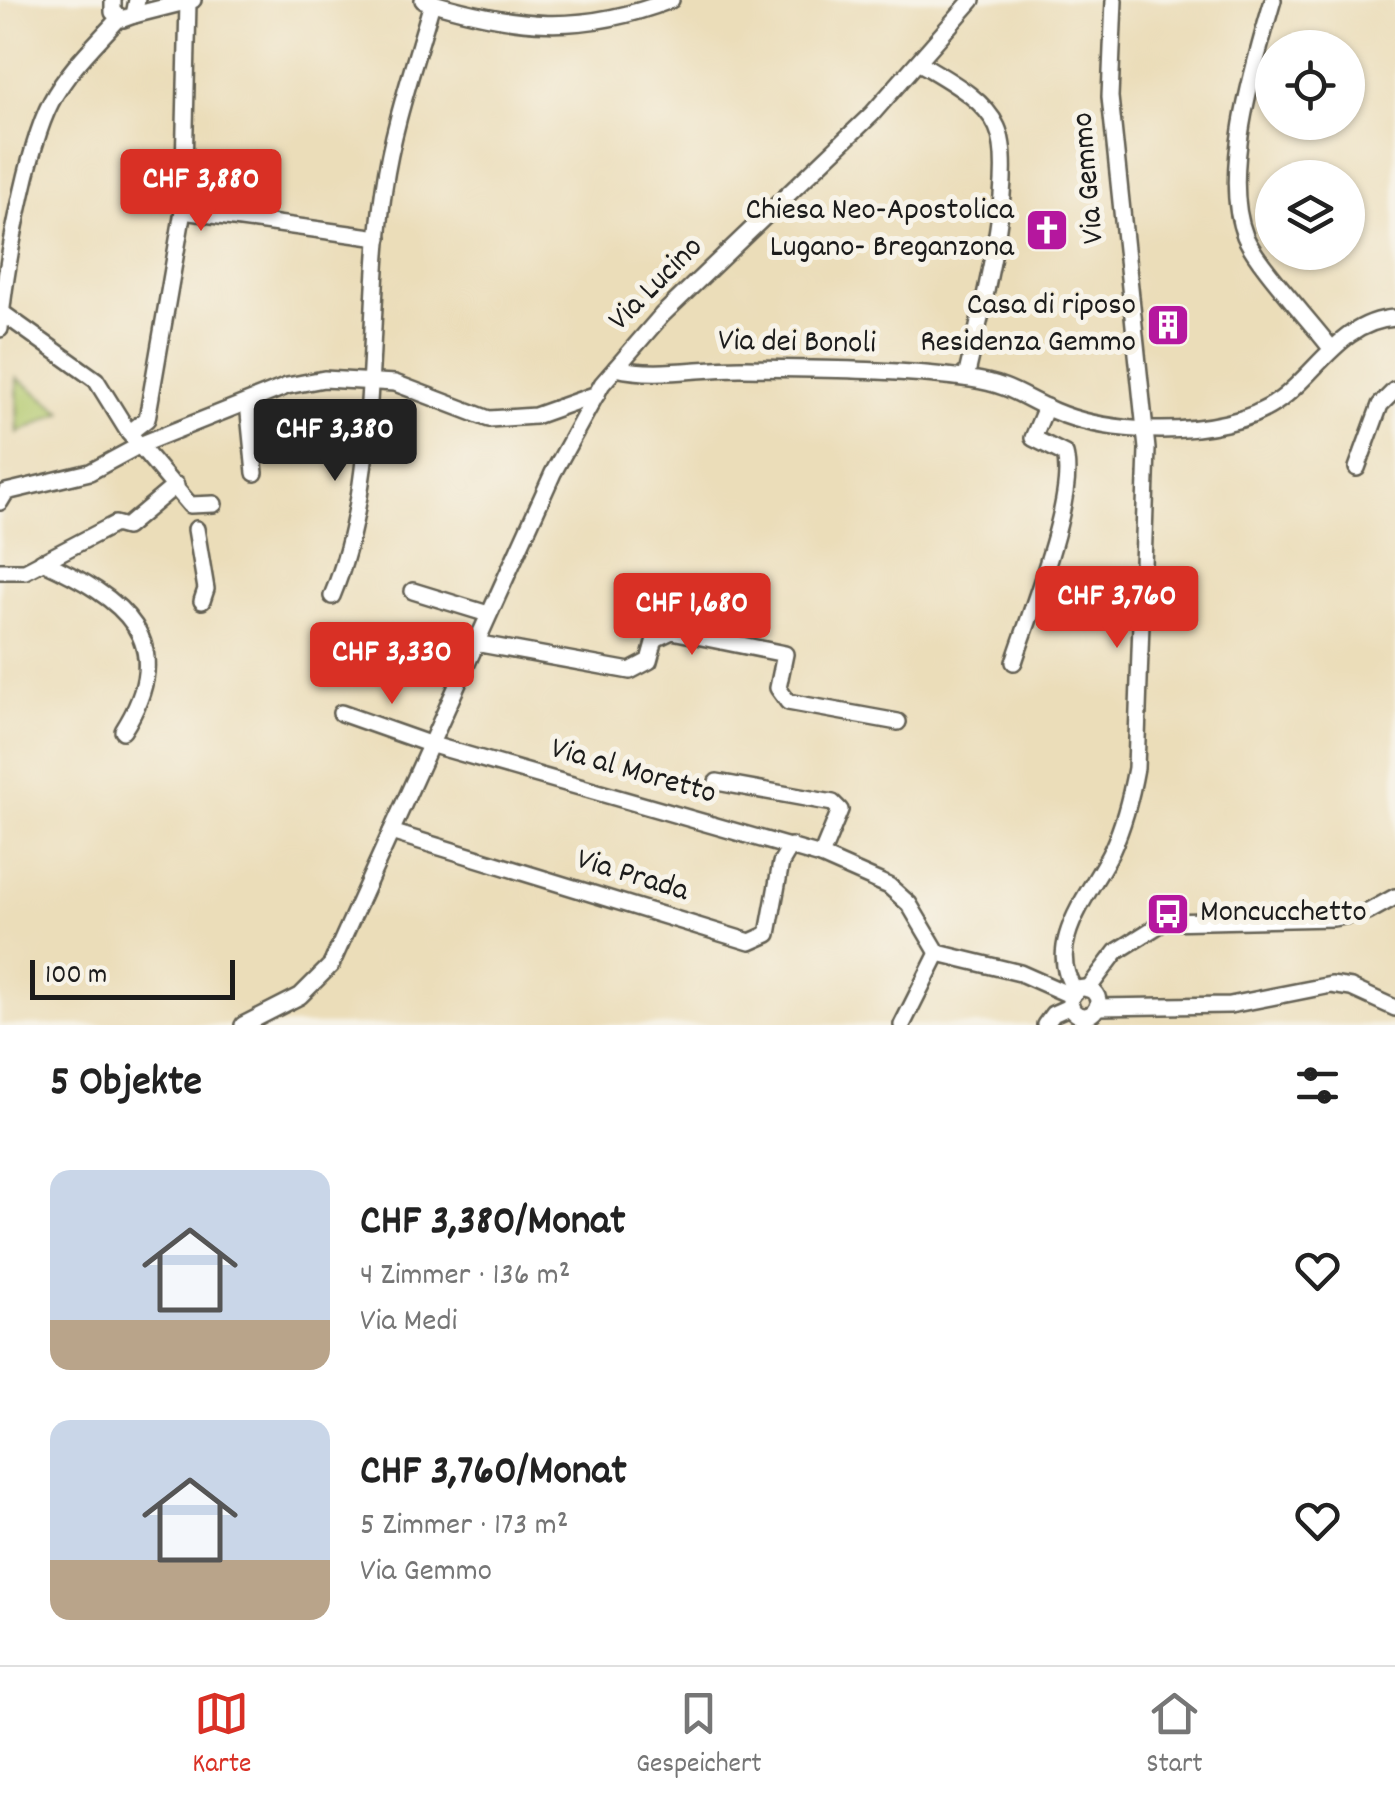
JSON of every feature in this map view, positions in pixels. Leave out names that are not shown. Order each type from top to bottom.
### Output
[{"type":"street","points":[[113,0],[112,8],[130,11],[190,1],[182,211],[147,418],[128,433]]},
{"type":"street","points":[[332,596],[352,524],[371,380],[384,186],[428,1],[490,20],[534,26],[628,16],[671,0]]},
{"type":"street","name":"Via Lucino","points":[[247,1024],[300,996],[331,964],[553,472],[596,394],[662,316],[920,63],[972,0]]},
{"type":"street","name":"Via Gemmo","points":[[1114,0],[1110,97],[1125,266],[1146,428],[1136,768],[1131,799],[1112,850],[1068,936],[1065,973],[1077,1004],[1097,998],[1097,1007],[1188,1008]]},
{"type":"street","points":[[1273,0],[1251,90],[1236,200],[1246,238],[1330,347],[1395,318]]},
{"type":"street","points":[[0,329],[43,120],[68,76],[130,11]]},
{"type":"street","points":[[920,63],[988,112],[1002,144],[996,226],[966,378]]},
{"type":"street","points":[[182,211],[379,238]]},
{"type":"street","points":[[1,312],[96,380],[128,433],[142,444],[191,507],[214,504]]},
{"type":"street","name":"Via dei Bonoli","points":[[616,368],[638,374],[742,368],[966,378],[1019,389],[1046,407],[1081,421],[1146,428],[1221,424],[1247,418],[1282,399],[1330,347]]},
{"type":"street","points":[[0,502],[6,492],[92,471],[142,444],[287,386],[324,379],[395,382],[489,419],[535,416],[596,394]]},
{"type":"street","points":[[1357,468],[1380,405],[1395,390]]},
{"type":"street","points":[[248,403],[255,474]]},
{"type":"street","points":[[1014,662],[1057,529],[1066,476],[1065,454],[1033,438],[1046,407]]},
{"type":"street","points":[[0,571],[25,571],[115,524],[126,527],[176,486]]},
{"type":"street","points":[[196,529],[206,589],[202,602]]},
{"type":"street","points":[[42,561],[98,590],[122,608],[139,630],[148,653],[147,680],[141,703],[124,731]]},
{"type":"street","points":[[414,591],[488,614]]},
{"type":"street","points":[[475,643],[630,671],[649,662],[655,639],[672,630],[785,654],[778,688],[788,702],[898,722]]},
{"type":"street","name":"Via al Moretto","points":[[341,714],[429,744],[821,856],[888,886],[909,904],[938,953]]},
{"type":"street","name":"Via al Moretto","points":[[718,782],[833,803],[840,810],[839,820],[821,856]]},
{"type":"street","name":"Via Prada","points":[[390,832],[750,942],[768,934],[781,864],[791,846]]},
{"type":"street","points":[[1044,1025],[1054,1014],[1077,1004],[1116,952],[1164,922],[1332,918],[1368,912],[1395,896]]},
{"type":"street","points":[[902,1025],[938,953],[1020,973],[1077,1004]]},
{"type":"street","points":[[1178,1025],[1188,1008],[1230,1005],[1332,985],[1350,988],[1395,1008]]},
{"type":"street","points":[[1230,1005],[1230,1025]]},
{"type":"green space","points":[[17,378],[63,412],[18,433]]},
{"type":"place","name":"Chiesa Neo-Apostolica Lugano- Breganzona","points":[[1047,230]]},
{"type":"place","name":"Casa di riposo Residenza Gemmo","points":[[1168,325]]},
{"type":"place","name":"Moncucchetto","points":[[1168,914]]}]
